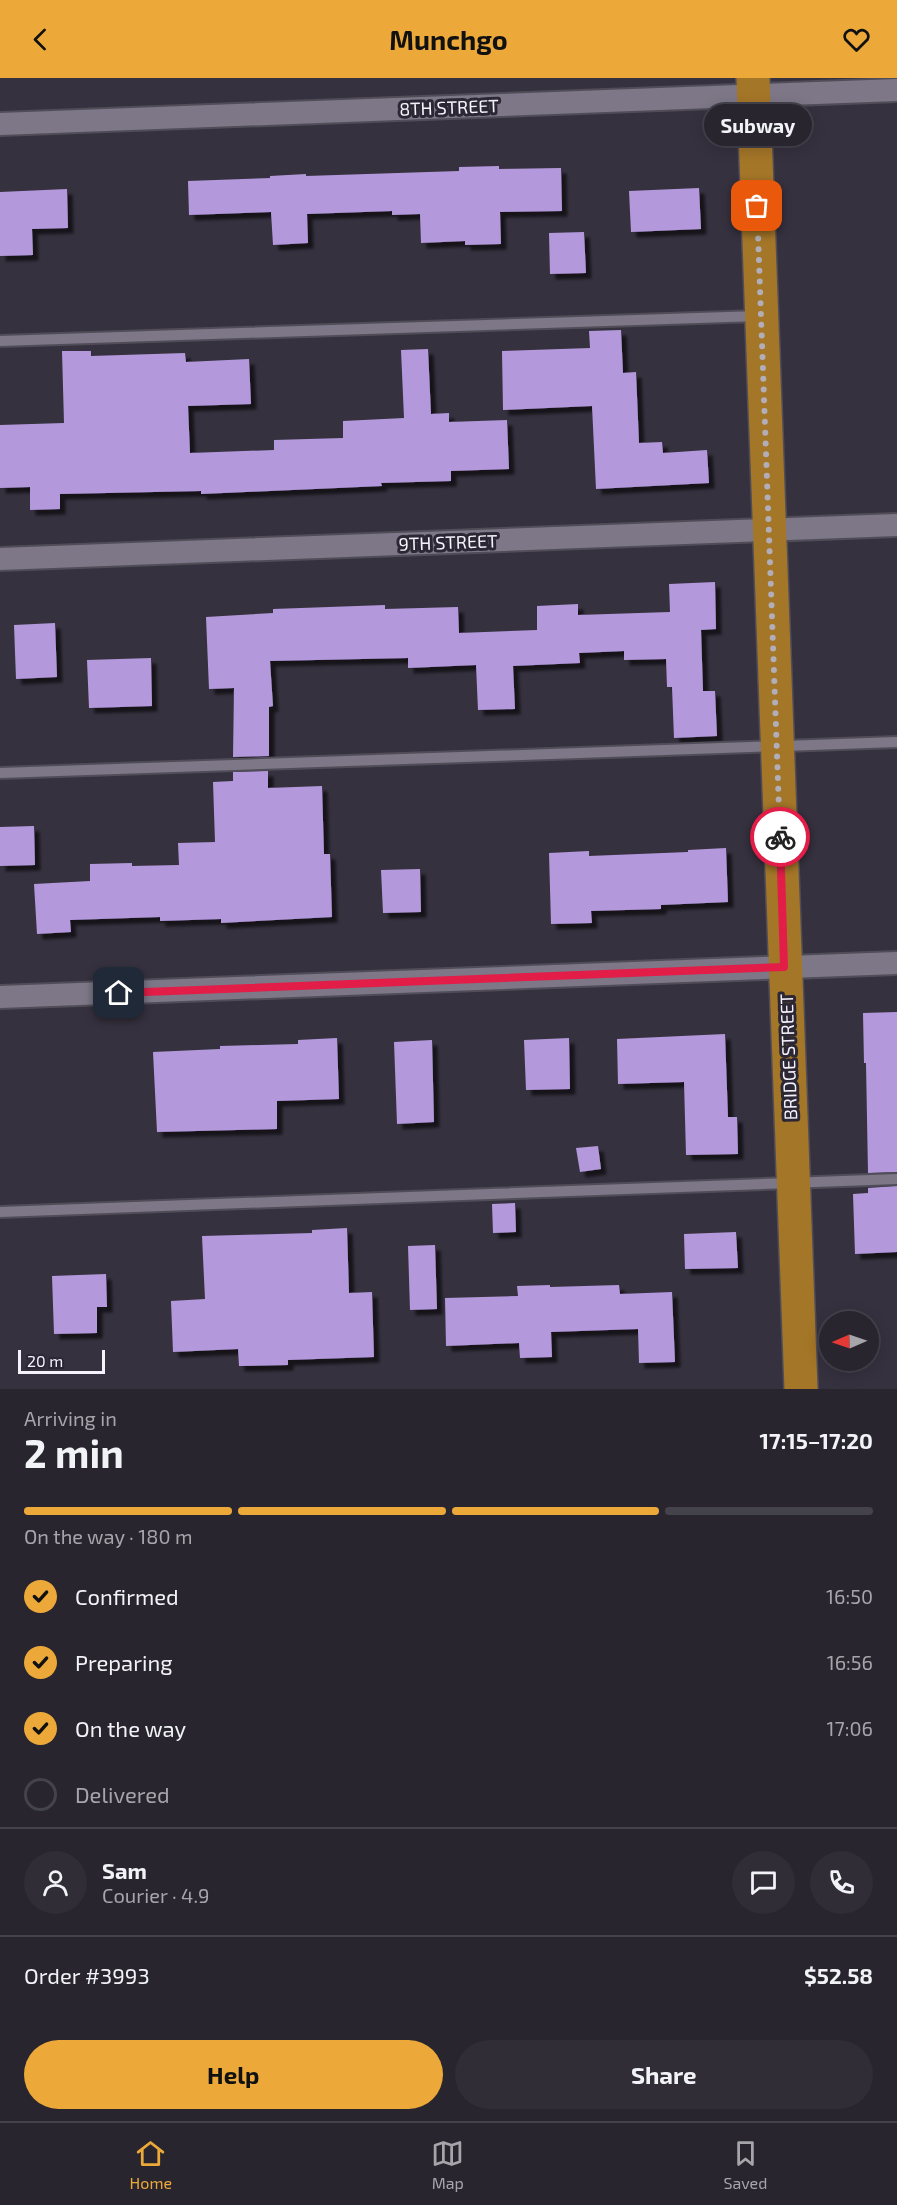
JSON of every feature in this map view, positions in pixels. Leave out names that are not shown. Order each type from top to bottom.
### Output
[{"type":"highway","name":"BRIDGE STREET","points":[[753,87],[801,1389]]},
{"type":"street","name":"8TH STREET","points":[[0,124],[753,87],[897,90]]},
{"type":"street","name":"9TH STREET","points":[[0,559],[897,525]]},
{"type":"street","points":[[0,997],[897,963]]},
{"type":"lane","points":[[0,341],[761,316]]},
{"type":"lane","points":[[0,773],[897,742]]},
{"type":"lane","points":[[0,1212],[897,1179]]},
{"type":"building","points":[[499,166],[499,169],[561,168],[562,211],[500,212],[501,244],[465,245],[465,241],[421,243],[420,214],[392,215],[392,211],[307,214],[308,243],[273,245],[271,212],[189,215],[188,181],[270,178],[270,176],[306,174],[306,176],[459,171],[459,167]]},
{"type":"building","points":[[699,188],[701,229],[631,232],[629,191]]},
{"type":"building","points":[[67,189],[68,228],[32,229],[33,255],[0,256],[0,192]]},
{"type":"building","points":[[584,232],[586,273],[550,274],[549,233]]},
{"type":"building","points":[[621,330],[623,373],[636,372],[639,443],[662,442],[663,453],[707,450],[709,483],[596,489],[592,406],[503,410],[502,351],[590,348],[589,331]]},
{"type":"building","points":[[428,349],[431,414],[449,413],[449,422],[507,420],[509,469],[451,471],[451,481],[381,483],[382,486],[201,494],[201,491],[60,494],[60,509],[30,510],[30,487],[0,488],[0,425],[64,423],[62,351],[91,351],[91,356],[185,353],[186,362],[249,359],[251,404],[188,406],[190,453],[274,450],[274,440],[343,438],[343,421],[404,418],[401,350]]},
{"type":"building","points":[[715,582],[716,629],[701,630],[703,691],[715,691],[717,736],[674,738],[672,687],[667,687],[666,659],[624,660],[624,651],[579,653],[580,663],[513,666],[515,709],[478,710],[476,665],[408,668],[408,658],[270,661],[273,706],[269,707],[269,756],[233,757],[234,688],[209,689],[206,617],[273,613],[273,609],[385,605],[385,609],[458,607],[459,633],[537,630],[537,606],[578,604],[578,615],[670,612],[669,584]]},
{"type":"building","points":[[55,623],[57,677],[16,679],[14,625]]},
{"type":"building","points":[[151,658],[152,706],[89,708],[87,660]]},
{"type":"building","points":[[268,771],[268,788],[322,786],[324,854],[330,854],[332,917],[221,923],[221,919],[160,921],[160,917],[70,920],[71,932],[37,934],[34,884],[90,881],[90,864],[179,865],[178,843],[215,842],[213,782],[233,781],[233,772]]},
{"type":"building","points":[[34,826],[35,865],[0,866],[0,827]]},
{"type":"building","points":[[726,848],[728,902],[661,905],[661,909],[591,911],[592,923],[551,924],[549,853],[589,851],[589,856]]},
{"type":"building","points":[[420,869],[421,912],[383,913],[381,870]]},
{"type":"building","points":[[897,1012],[897,1172],[868,1173],[863,1013]]},
{"type":"building","points":[[725,1034],[728,1117],[737,1117],[738,1154],[686,1155],[684,1082],[618,1084],[617,1039]]},
{"type":"building","points":[[337,1038],[339,1099],[277,1101],[277,1129],[157,1132],[153,1052],[220,1049],[220,1046],[298,1044],[298,1040]]},
{"type":"building","points":[[569,1038],[570,1089],[526,1090],[524,1040]]},
{"type":"building","points":[[432,1040],[434,1122],[397,1124],[394,1042]]},
{"type":"building","points":[[598,1146],[601,1169],[580,1172],[576,1148]]},
{"type":"building","points":[[897,1186],[897,1252],[855,1254],[853,1194],[868,1193],[868,1188]]},
{"type":"building","points":[[515,1203],[516,1232],[493,1233],[492,1204]]},
{"type":"building","points":[[347,1228],[349,1293],[372,1292],[374,1357],[288,1360],[288,1365],[239,1366],[238,1349],[173,1352],[171,1301],[205,1299],[202,1236],[312,1233],[312,1230]]},
{"type":"building","points":[[736,1232],[738,1268],[685,1269],[684,1234]]},
{"type":"building","points":[[435,1245],[437,1309],[410,1310],[408,1246]]},
{"type":"building","points":[[106,1274],[107,1307],[97,1307],[97,1333],[54,1334],[52,1276]]},
{"type":"building","points":[[550,1285],[550,1287],[619,1285],[620,1294],[672,1292],[675,1362],[639,1363],[638,1329],[551,1332],[552,1357],[520,1358],[519,1343],[446,1346],[445,1298],[518,1296],[517,1286]]},
{"type":"way so far","points":[[757,206],[780,837]]},
{"type":"place","name":"Subway","points":[[757,206]]},
{"type":"route","points":[[119,993],[784,967],[780,837]]}]
